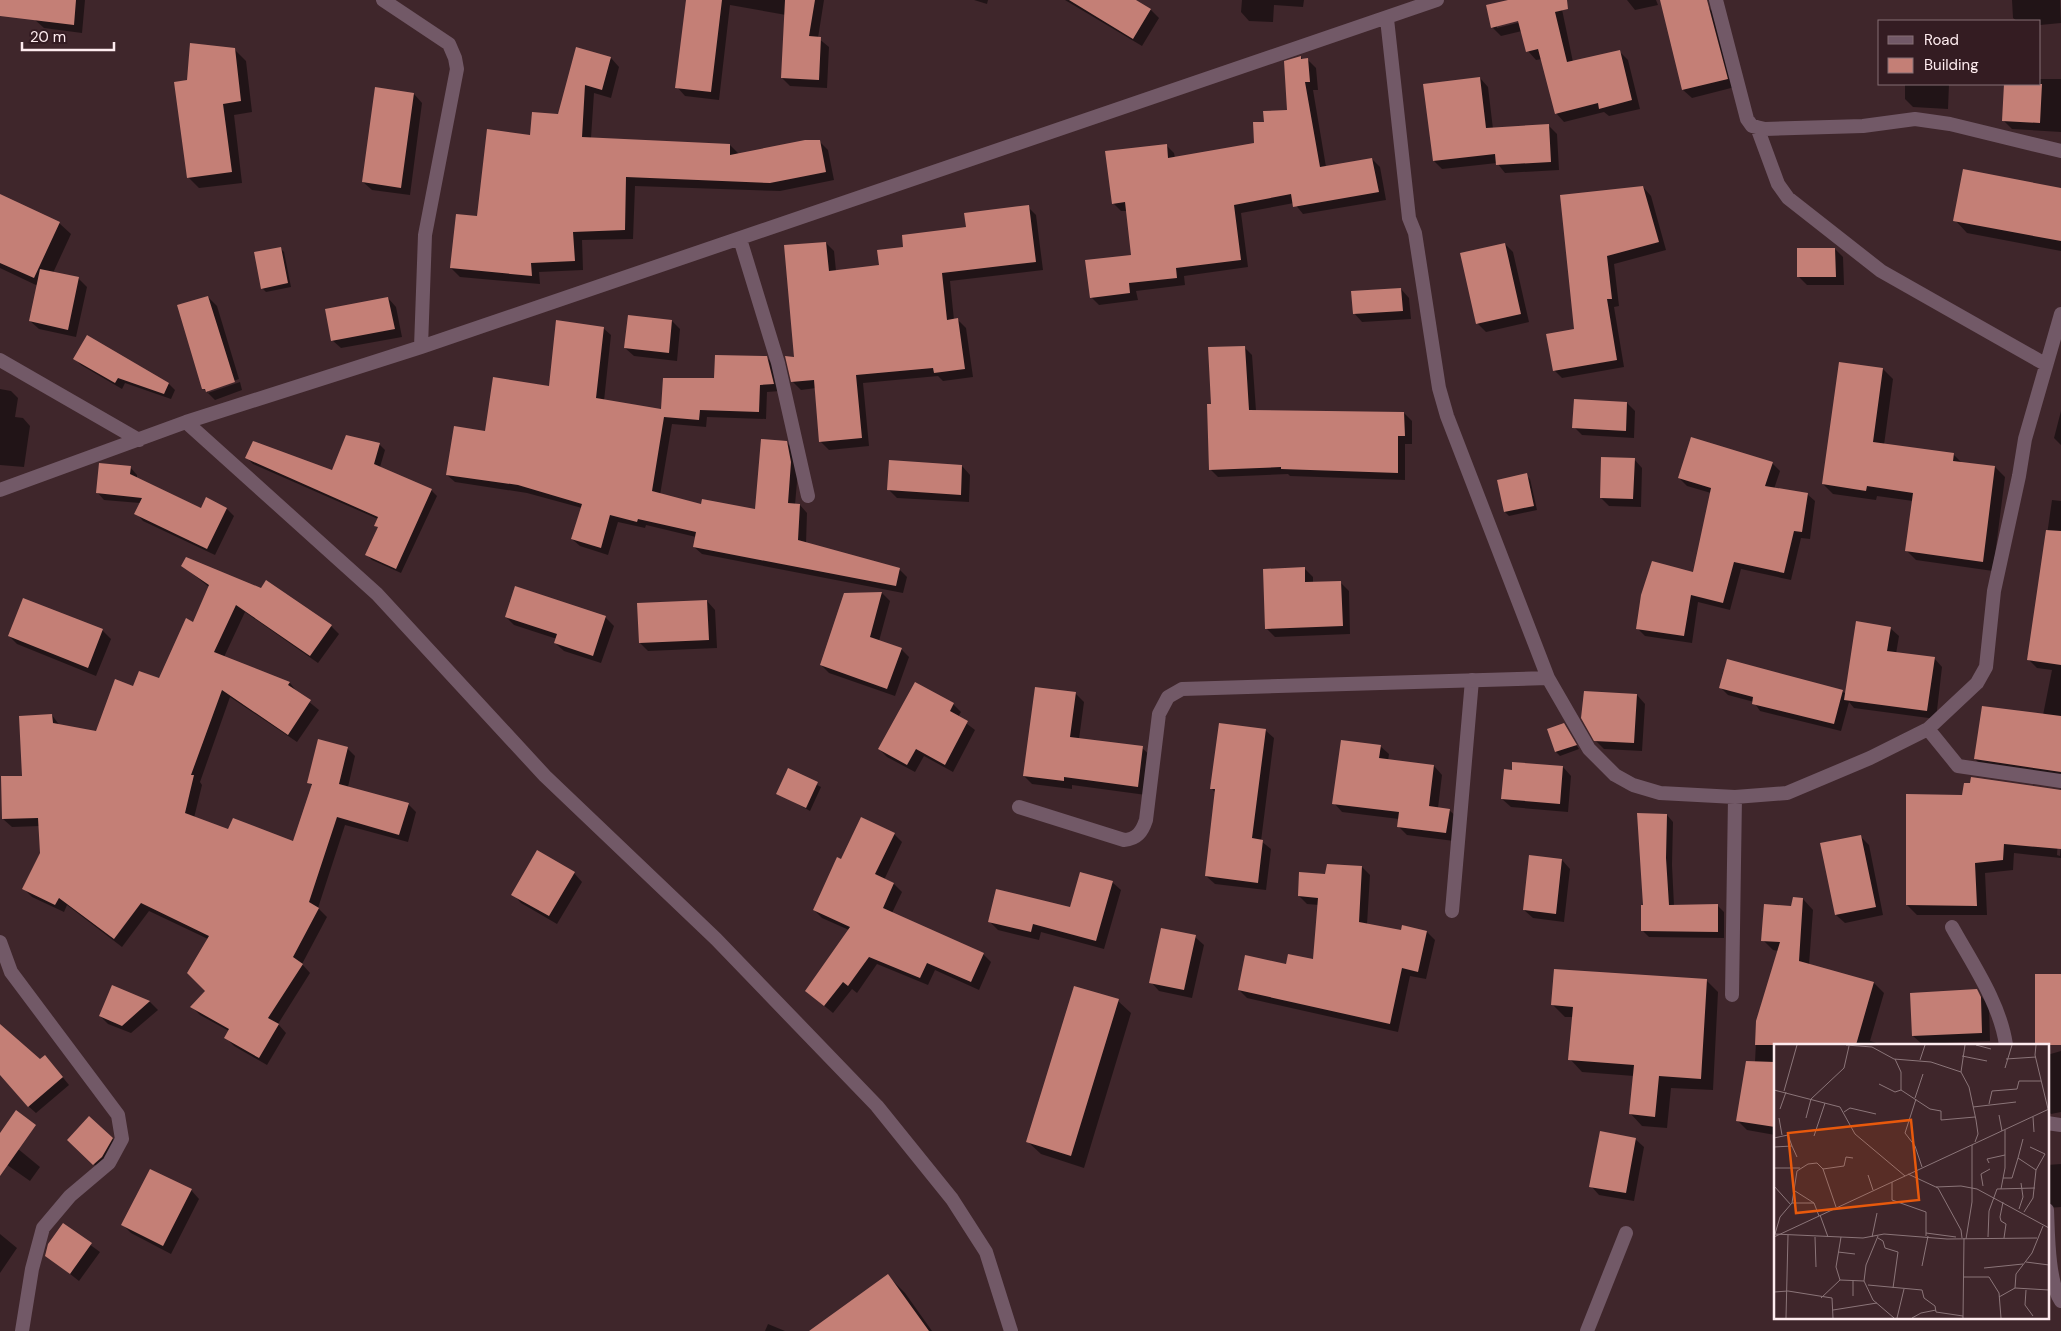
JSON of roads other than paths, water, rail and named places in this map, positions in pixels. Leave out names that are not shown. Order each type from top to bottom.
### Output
[{"type":"street","points":[[383,0],[449,44],[457,69],[425,235],[421,347]]},
{"type":"street","points":[[0,490],[186,422],[421,347],[1437,0]]},
{"type":"street","points":[[1716,0],[1747,119],[1757,127],[1778,184],[1788,198],[1881,271],[2045,364]]},
{"type":"street","points":[[1387,18],[1409,218],[1415,233],[1439,388],[1460,452],[1548,678],[1589,749],[1615,775],[1633,785],[1660,793],[1735,797],[1787,793],[1870,758],[1928,729],[1977,683],[1986,667],[1994,591],[2019,476],[2024,439],[2061,314]]},
{"type":"street","points":[[1757,127],[1834,128],[1915,119],[1950,124],[2061,152]]},
{"type":"street","points":[[740,239],[778,364],[808,496]]},
{"type":"street","points":[[0,360],[139,440]]},
{"type":"street","points":[[186,422],[377,594],[545,776],[716,939],[877,1106],[952,1199],[986,1252],[1010,1331]]},
{"type":"street","points":[[1019,808],[1124,840],[1132,839],[1138,835],[1146,820],[1159,714],[1168,697],[1182,689],[1548,678]]},
{"type":"street","points":[[1452,911],[1472,680]]},
{"type":"street","points":[[1928,729],[1958,766],[2061,782]]},
{"type":"street","points":[[1732,995],[1735,797]]},
{"type":"street","points":[[1952,927],[1989,994],[2005,1035],[2006,1044]]},
{"type":"street","points":[[0,942],[12,972],[118,1114],[122,1139],[109,1163],[70,1196],[43,1228],[32,1269],[22,1331]]},
{"type":"street","points":[[2048,1122],[2061,1125]]},
{"type":"street","points":[[2048,1220],[2053,1270],[2057,1294],[2061,1301]]},
{"type":"street","points":[[1587,1331],[1626,1233]]}]
